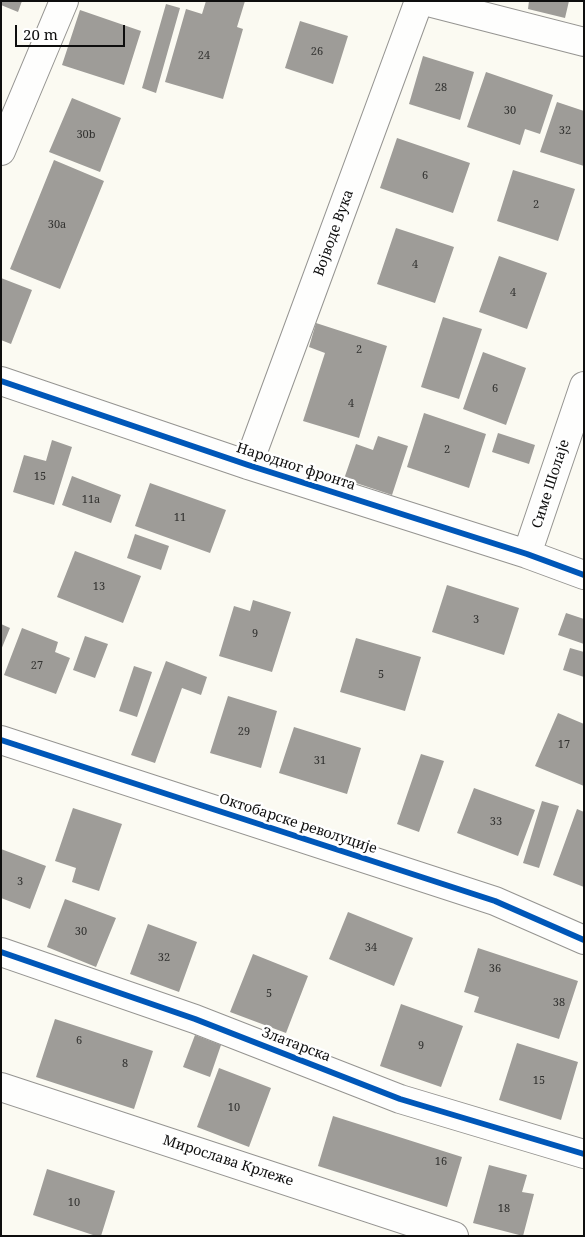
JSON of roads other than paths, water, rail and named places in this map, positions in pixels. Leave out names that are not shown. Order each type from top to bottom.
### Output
[{"type":"street","points":[[1,151],[64,1]]},
{"type":"street","name":"Војводе Вука","points":[[248,465],[419,1]]},
{"type":"street","points":[[424,1],[584,42]]},
{"type":"street","name":"Народног фронта","points":[[1,381],[248,465],[527,554],[584,575]]},
{"type":"street","name":"Симе Шолаје","points":[[527,554],[584,386]]},
{"type":"street","name":"Октобарске револуције","points":[[1,740],[495,901],[584,940]]},
{"type":"street","name":"Златарска","points":[[1,952],[195,1019],[400,1100],[584,1154]]},
{"type":"street","name":"Мирослава Крлеже","points":[[1,1087],[454,1236]]}]
